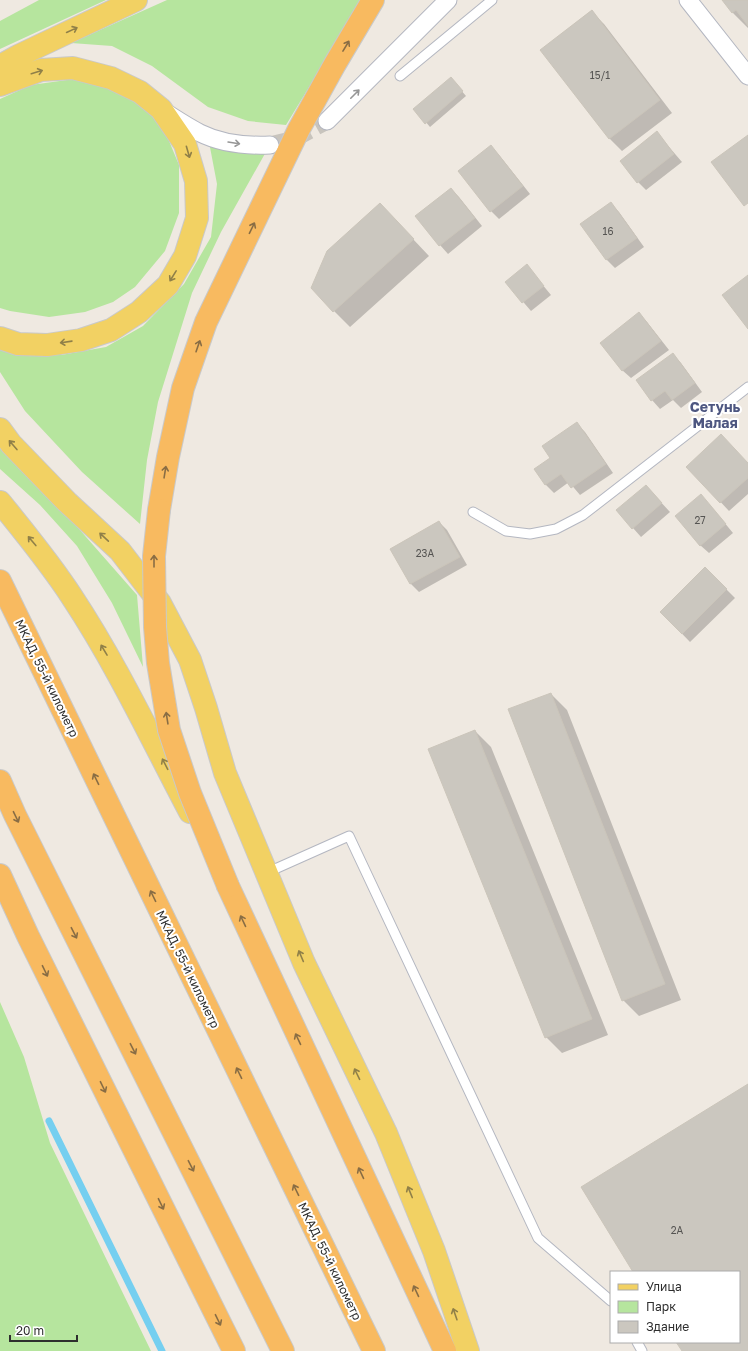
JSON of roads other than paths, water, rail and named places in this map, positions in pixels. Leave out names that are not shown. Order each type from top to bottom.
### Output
[{"type":"highway","points":[[373,2],[335,64],[299,129],[206,322],[183,388],[168,457],[159,510],[154,556],[155,627],[158,663],[170,730],[190,793],[228,886],[445,1351]]},
{"type":"highway","name":"МКАД, 55-й километр","points":[[2,584],[374,1351]]},
{"type":"highway","points":[[0,782],[283,1351]]},
{"type":"highway","points":[[0,876],[28,936],[234,1351]]},
{"type":"main road","points":[[0,66],[136,0]]},
{"type":"main road","points":[[0,85],[41,70],[73,68],[111,78],[140,92],[161,110],[185,144],[196,181],[197,218],[185,256],[168,285],[139,312],[111,330],[81,340],[47,345],[18,344],[0,338]]},
{"type":"main road","points":[[0,429],[11,444],[67,502],[120,552],[160,603],[190,660],[225,773],[304,963],[386,1133],[434,1251],[468,1351]]},
{"type":"main road","points":[[0,502],[37,547],[72,597],[119,674],[228,886]]},
{"type":"main road","points":[[0,893],[28,936]]},
{"type":"street","points":[[327,121],[448,0]]},
{"type":"street","points":[[688,0],[748,76]]},
{"type":"street","points":[[161,110],[200,133],[228,142],[249,146],[270,145]]},
{"type":"lane","points":[[400,76],[492,0]]},
{"type":"lane","points":[[473,512],[506,531],[530,534],[556,529],[583,515],[748,387]]},
{"type":"lane","points":[[266,873],[349,836],[538,1238],[610,1300]]},
{"type":"waterway","points":[[49,1121],[162,1351]]},
{"type":"tunnel","points":[[270,145],[294,139],[327,121]]},
{"type":"district","name":"Сетунь Малая","points":[[715,414]]}]
